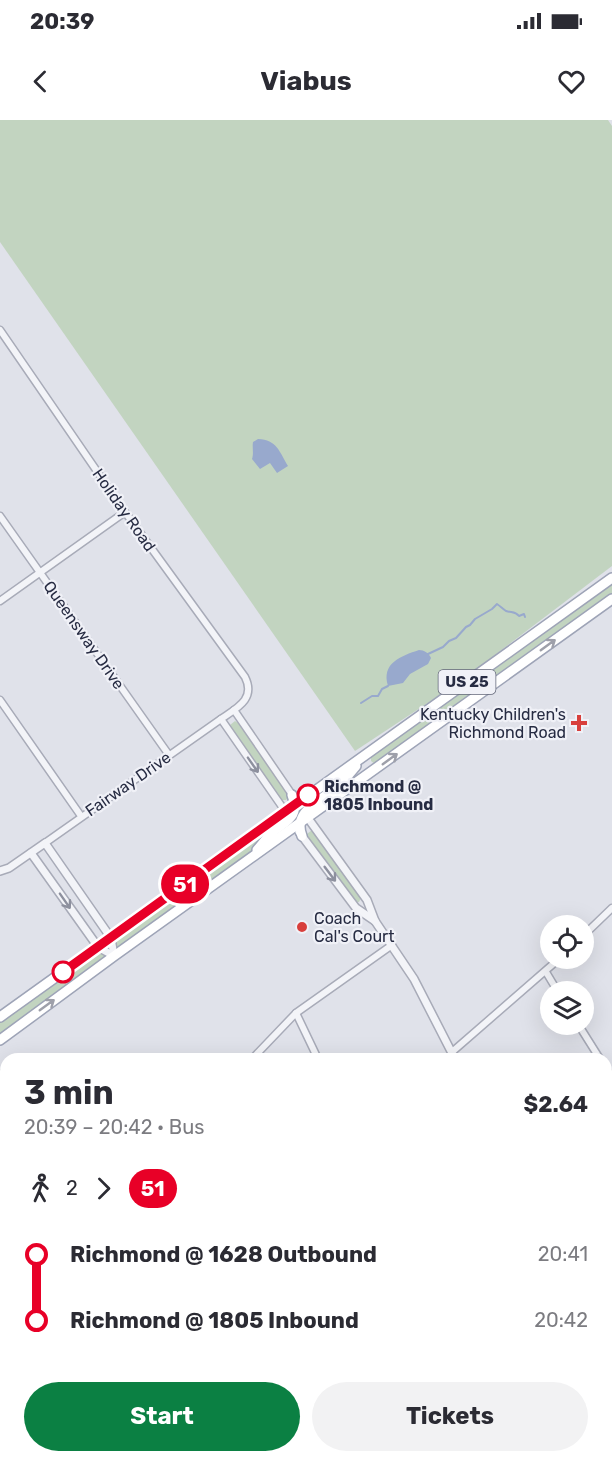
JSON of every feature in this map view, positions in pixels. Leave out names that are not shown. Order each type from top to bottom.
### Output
[{"type":"main road","name":"US 25","points":[[295,801],[363,757],[612,578]]},
{"type":"main road","name":"US 25","points":[[306,815],[612,599]]},
{"type":"main road","points":[[0,1040],[246,863],[273,832],[306,815],[344,781],[363,757]]},
{"type":"main road","points":[[295,801],[293,820],[302,836]]},
{"type":"main road","points":[[0,1017],[111,938],[293,820]]},
{"type":"street","name":"Holiday Road","points":[[0,330],[125,512],[245,677],[249,690]]},
{"type":"street","points":[[0,601],[125,512]]},
{"type":"street","name":"Queensway Drive","points":[[0,516],[169,755]]},
{"type":"street","name":"Fairway Drive","points":[[0,871],[9,868],[31,853],[234,710],[246,699],[249,690]]},
{"type":"street","points":[[0,700],[81,816]]},
{"type":"street","points":[[234,710],[295,801],[367,900],[375,921],[414,979],[453,1053]]},
{"type":"street","points":[[221,719],[293,820]]},
{"type":"street","points":[[302,836],[356,908],[375,921]]},
{"type":"street","points":[[45,843],[111,938],[114,956]]},
{"type":"street","points":[[31,853],[98,947],[114,956]]},
{"type":"street","points":[[594,925],[612,908]]},
{"type":"street","points":[[258,1053],[296,1013],[392,945]]},
{"type":"street","points":[[456,1053],[549,969]]},
{"type":"street","points":[[546,972],[551,981]]},
{"type":"street","points":[[296,1013],[315,1053]]},
{"type":"street","points":[[585,1035],[596,1053]]},
{"type":"green space","points":[[0,120],[608,120],[612,126],[612,566],[458,683],[355,751],[0,242]]},
{"type":"green space","points":[[612,584],[612,594],[481,689],[476,687],[476,682]]},
{"type":"green space","points":[[465,689],[471,691],[470,696],[375,764],[371,761],[371,757]]},
{"type":"green space","points":[[235,721],[290,796],[286,800],[282,800],[231,728],[230,725]]},
{"type":"green space","points":[[285,818],[239,863],[120,948],[116,947],[116,940]]},
{"type":"green space","points":[[312,830],[361,898],[359,902],[353,901],[307,836]]},
{"type":"green space","points":[[100,952],[105,954],[104,959],[0,1035],[0,1023]]},
{"type":"water","points":[[258,439],[273,444],[280,451],[288,466],[277,473],[270,463],[260,469],[252,459],[253,442]]},
{"type":"water","points":[[419,650],[430,656],[428,664],[410,674],[403,683],[388,686],[387,672],[390,666],[399,658]]},
{"type":"waterway","points":[[428,654],[456,638],[475,619],[497,604],[506,611],[519,616],[524,614],[525,617]]},
{"type":"waterway","points":[[361,703],[372,696],[378,696],[382,689],[388,686]]},
{"type":"bus line","name":"51","points":[[63,972],[308,795]]},
{"type":"place","name":"Kentucky Children's Richmond Road","points":[[579,723]]},
{"type":"place","name":"Richmond @ 1805 Inbound","points":[[308,795]]},
{"type":"place","name":"Coach Cal's Court","points":[[302,927]]}]
